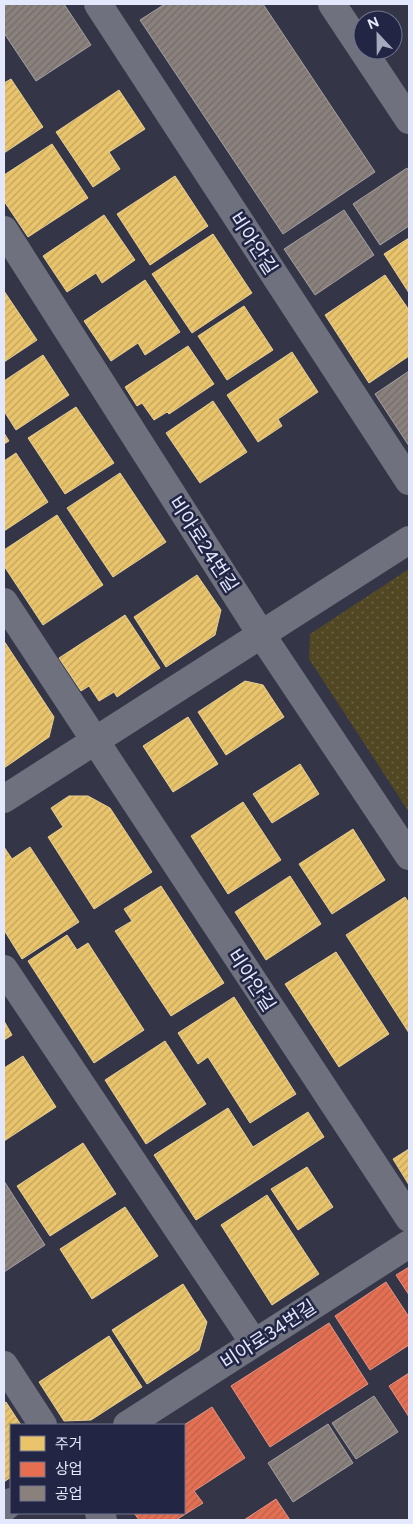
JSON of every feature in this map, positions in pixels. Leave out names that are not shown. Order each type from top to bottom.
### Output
[{"type":"street","name":"비아안길","points":[[98,4],[409,481]]},
{"type":"street","points":[[332,4],[409,120]]},
{"type":"street","name":"비아로24번길","points":[[4,230],[261,634],[409,856]]},
{"type":"street","points":[[4,800],[409,540]]},
{"type":"street","name":"비아안길","points":[[4,602],[409,1218]]},
{"type":"street","points":[[4,969],[254,1343]]},
{"type":"street","name":"비아로34번길","points":[[129,1424],[409,1244]]},
{"type":"street","points":[[4,1365],[42,1424]]},
{"type":"shaded area","points":[[409,569],[409,812],[309,659],[310,634]]},
{"type":"building: 주거","points":[[11,79],[43,127],[4,153],[4,83]]},
{"type":"building: 주거","points":[[119,90],[145,129],[109,152],[120,169],[93,187],[56,132]]},
{"type":"building: 주거","points":[[52,144],[88,198],[28,237],[4,201],[4,175]]},
{"type":"building: 주거","points":[[175,176],[208,226],[150,265],[117,214]]},
{"type":"building: 주거","points":[[104,215],[135,260],[102,283],[96,273],[67,292],[43,256]]},
{"type":"building: 주거","points":[[213,234],[252,293],[192,333],[152,274]]},
{"type":"building: 주거","points":[[409,238],[409,293],[384,254]]},
{"type":"building: 주거","points":[[385,275],[409,310],[409,356],[369,383],[325,315]]},
{"type":"building: 주거","points":[[145,280],[180,332],[145,355],[138,343],[111,361],[84,321]]},
{"type":"building: 주거","points":[[4,291],[37,340],[4,362]]},
{"type":"building: 주거","points":[[244,306],[273,350],[227,380],[198,336]]},
{"type":"building: 주거","points":[[188,346],[214,384],[169,414],[167,412],[154,420],[142,403],[137,406],[125,387]]},
{"type":"building: 주거","points":[[292,352],[318,392],[278,419],[282,426],[258,442],[227,395]]},
{"type":"building: 주거","points":[[43,355],[69,395],[16,430],[4,411],[4,381]]},
{"type":"building: 주거","points":[[213,401],[247,452],[200,483],[166,433]]},
{"type":"building: 주거","points":[[76,407],[114,463],[65,494],[28,438]]},
{"type":"building: 주거","points":[[4,433],[9,441],[4,444]]},
{"type":"building: 주거","points":[[16,453],[48,502],[4,531],[4,461]]},
{"type":"building: 주거","points":[[120,473],[166,542],[113,577],[67,508]]},
{"type":"building: 주거","points":[[57,515],[103,585],[43,625],[4,566],[4,550]]},
{"type":"building: 주거","points":[[197,575],[221,610],[215,635],[166,667],[134,617]]},
{"type":"building: 주거","points":[[125,615],[160,668],[117,697],[114,692],[99,701],[89,686],[81,691],[59,658]]},
{"type":"building: 주거","points":[[4,641],[54,717],[49,737],[4,768]]},
{"type":"building: 주거","points":[[245,681],[263,685],[284,717],[226,755],[198,712]]},
{"type":"building: 주거","points":[[188,717],[218,764],[173,792],[143,746]]},
{"type":"building: 주거","points":[[300,764],[319,794],[272,823],[253,794]]},
{"type":"building: 주거","points":[[69,796],[88,796],[110,808],[152,872],[94,909],[48,837],[63,827],[51,808]]},
{"type":"building: 주거","points":[[243,802],[281,860],[228,894],[191,836]]},
{"type":"building: 주거","points":[[353,829],[385,880],[332,914],[299,864]]},
{"type":"building: 주거","points":[[4,847],[12,859],[30,847],[79,922],[22,959],[4,930]]},
{"type":"building: 주거","points":[[290,876],[321,924],[266,960],[235,912]]},
{"type":"building: 주거","points":[[161,886],[224,983],[171,1016],[115,931],[132,921],[124,909]]},
{"type":"building: 주거","points":[[405,897],[409,903],[409,1033],[346,935]]},
{"type":"building: 주거","points":[[67,935],[77,950],[88,943],[144,1030],[94,1063],[28,961]]},
{"type":"building: 주거","points":[[336,952],[389,1034],[339,1067],[285,984]]},
{"type":"building: 주거","points":[[234,997],[296,1094],[250,1123],[208,1057],[198,1064],[178,1033]]},
{"type":"building: 주거","points":[[4,1021],[12,1035],[4,1040]]},
{"type":"building: 주거","points":[[165,1041],[206,1104],[146,1144],[105,1080]]},
{"type":"building: 주거","points":[[23,1056],[56,1107],[4,1141],[4,1068]]},
{"type":"building: 주거","points":[[228,1108],[253,1147],[308,1112],[324,1137],[196,1220],[154,1155]]},
{"type":"building: 주거","points":[[83,1143],[116,1194],[50,1236],[17,1186]]},
{"type":"building: 주거","points":[[409,1149],[409,1185],[393,1159]]},
{"type":"building: 주거","points":[[307,1167],[333,1207],[298,1230],[271,1189]]},
{"type":"building: 주거","points":[[267,1195],[319,1274],[272,1305],[221,1225]]},
{"type":"building: 주거","points":[[125,1207],[158,1256],[92,1299],[60,1249]]},
{"type":"building: 주거","points":[[183,1284],[207,1322],[199,1350],[147,1384],[112,1330]]},
{"type":"building: 주거","points":[[109,1336],[142,1387],[91,1420],[64,1421],[39,1382]]},
{"type":"building: 주거","points":[[6,1402],[20,1424],[10,1424],[10,1478],[4,1482],[4,1403]]},
{"type":"building: 상업","points":[[409,1267],[409,1295],[396,1275]]},
{"type":"building: 상업","points":[[386,1282],[409,1317],[409,1345],[370,1370],[335,1316]]},
{"type":"building: 상업","points":[[329,1323],[368,1384],[270,1447],[231,1386]]},
{"type":"building: 상업","points":[[409,1373],[409,1417],[389,1386]]},
{"type":"building: 상업","points":[[212,1407],[245,1458],[194,1491],[203,1503],[176,1520],[139,1520],[135,1514],[185,1514],[185,1424]]},
{"type":"building: 상업","points":[[276,1499],[290,1520],[244,1520]]},
{"type":"building: 공업","points":[[4,4],[64,4],[91,45],[36,81],[4,33]]},
{"type":"building: 공업","points":[[165,4],[263,4],[375,172],[283,234],[140,20]]},
{"type":"building: 공업","points":[[407,168],[409,172],[409,226],[380,245],[353,204]]},
{"type":"building: 공업","points":[[344,210],[374,255],[315,295],[284,249]]},
{"type":"building: 공업","points":[[409,371],[409,446],[375,394]]},
{"type":"building: 공업","points":[[4,1181],[45,1245],[4,1272]]},
{"type":"building: 공업","points":[[374,1396],[398,1432],[356,1459],[332,1423]]},
{"type":"building: 공업","points":[[328,1424],[353,1463],[293,1502],[268,1463]]}]
